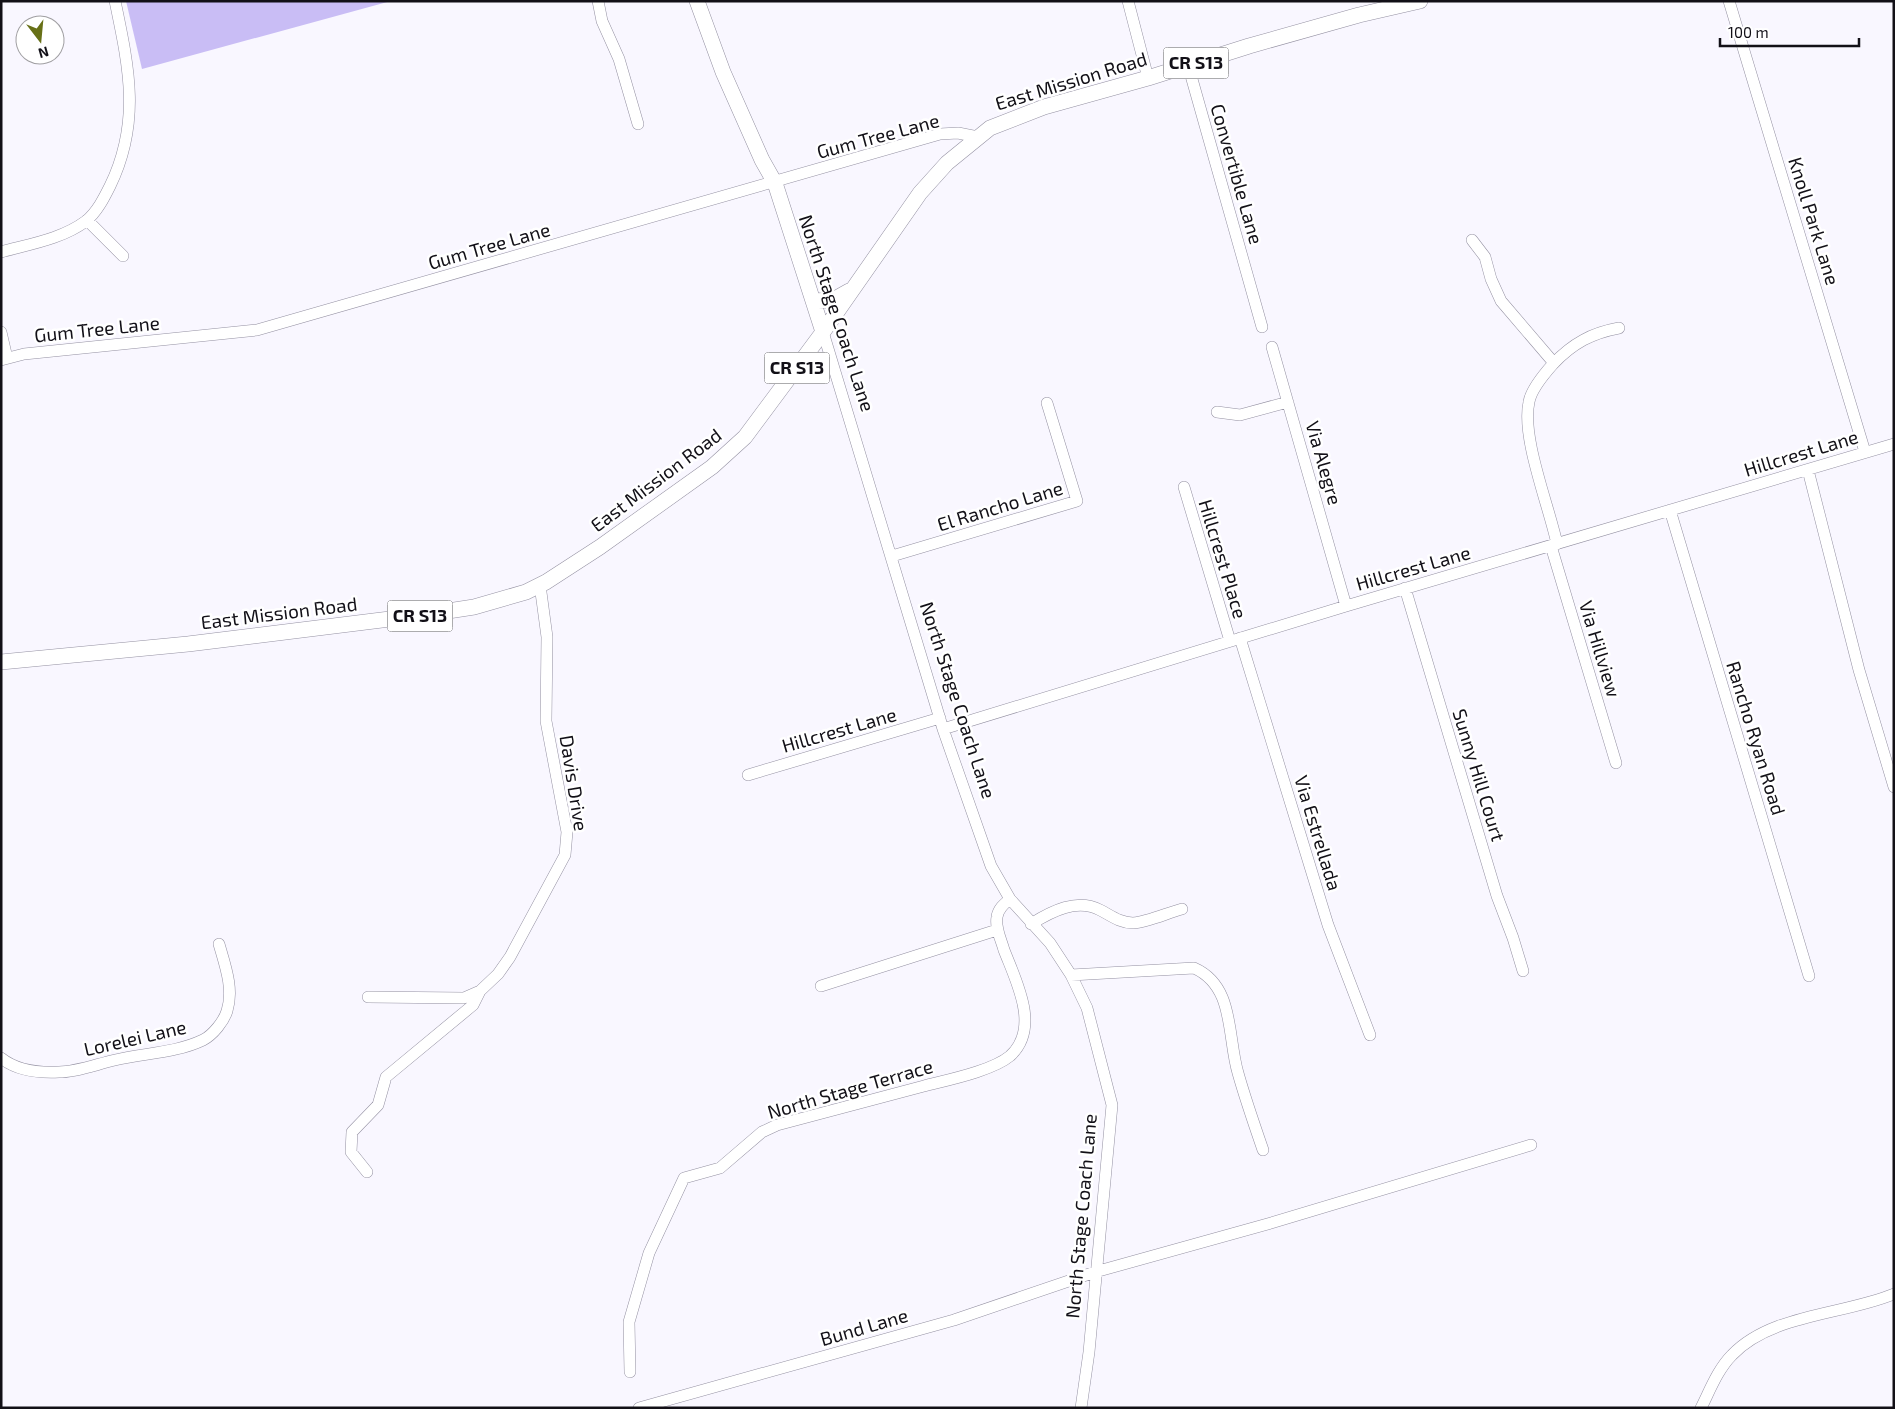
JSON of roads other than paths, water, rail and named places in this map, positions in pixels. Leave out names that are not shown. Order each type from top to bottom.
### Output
[{"type":"main road","name":"North Stage Coach Lane","points":[[697,1],[723,72],[762,160],[775,184],[823,332]]},
{"type":"main road","name":"East Mission Road","points":[[1,662],[188,644],[422,615],[503,600],[540,585],[600,547],[718,462],[745,437],[769,408],[920,193],[947,163],[990,128],[1044,107],[1359,15],[1420,1]]},
{"type":"main road","points":[[813,301],[833,300],[852,290]]},
{"type":"street","points":[[1,252],[56,237],[87,220],[103,200],[121,163],[131,115],[129,73],[114,1]]},
{"type":"street","points":[[598,1],[602,21],[619,59],[638,124]]},
{"type":"street","points":[[1128,1],[1148,78]]},
{"type":"street","name":"Knoll Park Lane","points":[[1729,1],[1866,452]]},
{"type":"street","name":"Convertible Lane","points":[[1188,65],[1262,327]]},
{"type":"street","name":"Gum Tree Lane","points":[[4,359],[24,354],[257,330],[775,184],[940,134],[958,133],[978,137]]},
{"type":"street","points":[[87,220],[123,256]]},
{"type":"street","points":[[1472,240],[1485,257],[1491,279],[1501,301],[1554,363]]},
{"type":"street","name":"Via Hillview","points":[[1616,763],[1554,545],[1528,433],[1529,401],[1545,372],[1566,351],[1596,332],[1619,328]]},
{"type":"street","points":[[1,332],[4,359]]},
{"type":"street","name":"North Stage Coach Lane","points":[[823,332],[942,723],[991,866],[1010,899],[1050,943],[1072,974],[1087,1008],[1112,1105],[1089,1352],[1081,1408]]},
{"type":"street","points":[[1272,348],[1288,402]]},
{"type":"street","name":"Via Alegre","points":[[1217,412],[1240,415],[1288,402],[1346,606]]},
{"type":"street","name":"El Rancho Lane","points":[[892,556],[1076,501],[1047,403]]},
{"type":"street","name":"Hillcrest Lane","points":[[748,775],[942,723],[1235,639],[1894,444]]},
{"type":"street","points":[[1808,470],[1859,670],[1894,787]]},
{"type":"street","name":"Hillcrest Place","points":[[1184,487],[1235,639]]},
{"type":"street","name":"Rancho Ryan Road","points":[[1670,510],[1809,976]]},
{"type":"street","name":"Davis Drive","points":[[368,997],[464,998],[480,991],[498,974],[510,957],[565,855],[567,832],[546,721],[547,637],[540,585]]},
{"type":"street","name":"Sunny Hill Court","points":[[1405,588],[1497,896],[1523,971]]},
{"type":"street","name":"Via Estrellada","points":[[1235,639],[1328,926],[1370,1035]]},
{"type":"street","points":[[821,986],[997,930],[996,918],[999,909],[1010,899]]},
{"type":"street","points":[[1031,924],[1053,912],[1084,904],[1117,920],[1133,923],[1182,909]]},
{"type":"street","name":"North Stage Terrace","points":[[630,1372],[629,1322],[636,1296],[648,1253],[684,1178],[720,1168],[762,1132],[777,1125],[975,1072],[1009,1057],[1017,1047],[1025,1028],[1026,1017],[1014,974],[997,930]]},
{"type":"street","name":"Lorelei Lane","points":[[1,1058],[8,1063],[31,1071],[60,1073],[116,1059],[175,1050],[205,1039],[218,1027],[227,1012],[229,978],[219,944]]},
{"type":"street","points":[[1072,974],[1194,968],[1205,973],[1220,992],[1227,1010],[1237,1070],[1262,1150]]},
{"type":"street","name":"Davis Drive","points":[[367,1172],[351,1152],[352,1132],[378,1105],[386,1077],[473,1005],[480,991]]},
{"type":"street","name":"Bund Lane","points":[[639,1408],[954,1320],[1095,1272],[1271,1223],[1531,1145]]},
{"type":"street","points":[[1702,1408],[1723,1367],[1732,1355],[1753,1337],[1774,1328],[1894,1294]]}]
